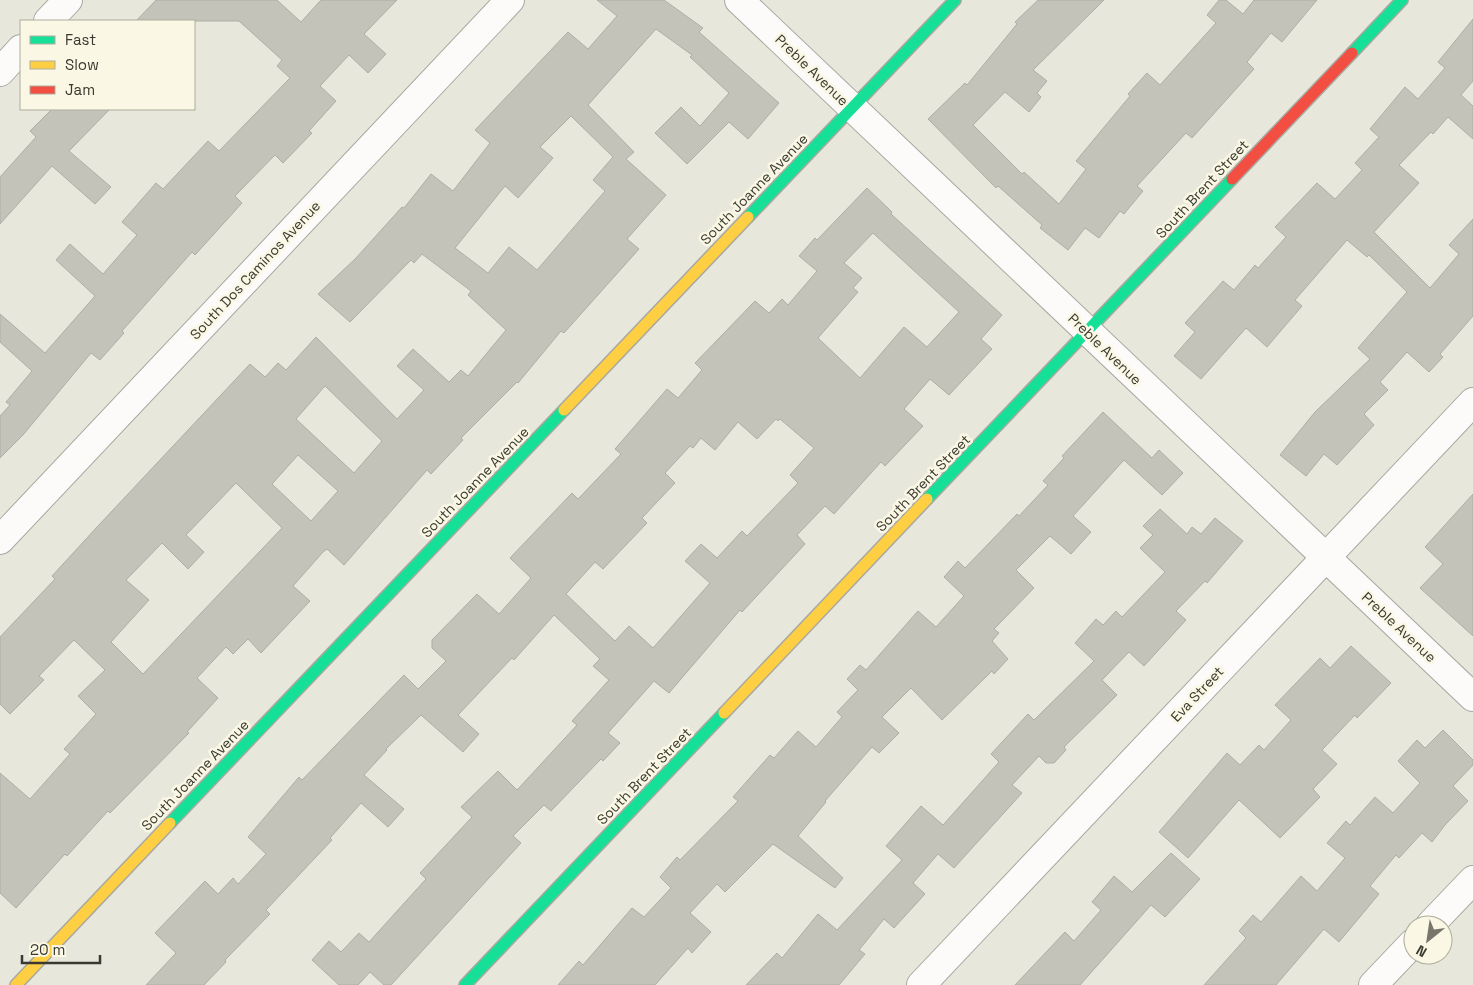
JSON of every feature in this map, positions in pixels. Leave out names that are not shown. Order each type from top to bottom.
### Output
[{"type":"street","points":[[49,20],[68,0]]},
{"type":"street","name":"South Dos Caminos Avenue","points":[[0,540],[510,0]]},
{"type":"street","name":"Preble Avenue","points":[[739,0],[1473,697]]},
{"type":"street","name":"South Joanne Avenue","points":[[16,985],[955,0]]},
{"type":"street","name":"South Brent Street","points":[[465,985],[1402,0]]},
{"type":"street","points":[[0,72],[20,51]]},
{"type":"street","name":"Eva Street","points":[[921,985],[1473,402]]},
{"type":"street","points":[[1440,915],[1473,880]]},
{"type":"street","points":[[1373,985],[1403,954]]},
{"type":"building","points":[[156,0],[277,0],[301,22],[321,0],[397,0],[364,34],[386,54],[368,73],[349,55],[320,86],[336,101],[309,131],[312,133],[283,163],[275,155],[235,196],[242,203],[195,255],[192,252],[122,331],[124,333],[100,360],[91,353],[23,435],[0,458],[0,416],[10,405],[6,402],[32,371],[0,342],[0,314],[45,353],[95,296],[56,260],[70,244],[103,274],[137,235],[122,222],[156,183],[163,189],[208,141],[219,151],[290,78],[277,66],[282,60],[239,21],[137,20]]},
{"type":"building","points":[[597,0],[664,0],[703,28],[699,32],[779,103],[748,139],[729,122],[687,164],[655,133],[681,107],[700,126],[729,93],[690,57],[692,55],[656,29],[588,105],[634,152],[626,159],[666,195],[627,239],[639,249],[564,333],[561,331],[518,383],[461,438],[463,440],[431,474],[427,470],[344,565],[327,549],[323,552],[293,586],[310,601],[261,653],[248,639],[233,654],[226,647],[197,678],[218,698],[187,732],[189,733],[110,813],[108,811],[67,856],[65,854],[16,908],[0,893],[0,773],[30,799],[70,754],[64,749],[96,714],[78,696],[105,670],[74,640],[39,676],[44,680],[10,714],[0,704],[0,637],[55,579],[52,576],[250,364],[265,377],[278,363],[286,370],[316,337],[397,419],[424,390],[397,366],[413,349],[449,382],[461,370],[468,376],[506,330],[468,295],[471,291],[422,254],[414,263],[411,260],[350,322],[318,294],[356,258],[402,207],[404,208],[431,174],[453,191],[490,143],[475,130],[568,32],[588,49],[617,16]],"holes":[[[571,116],[613,157],[593,180],[605,191],[537,270],[509,247],[488,273],[455,248],[505,186],[518,198],[553,158],[540,147]],[[325,386],[382,441],[354,473],[296,419]],[[298,455],[338,491],[311,521],[272,484]],[[236,483],[282,528],[143,674],[111,642],[149,600],[126,580],[162,543],[188,569],[204,552],[186,535]]]},
{"type":"building","points":[[1038,0],[1104,0],[1033,70],[1047,81],[1037,93],[1041,97],[1029,112],[1005,92],[973,125],[1022,174],[1024,172],[1059,204],[1086,169],[1076,161],[1130,96],[1128,94],[1147,73],[1160,85],[1216,23],[1207,15],[1219,0],[1226,0],[1243,14],[1254,0],[1317,0],[1282,42],[1271,33],[1247,62],[1254,69],[1192,138],[1186,133],[1137,186],[1143,191],[1124,214],[1120,211],[1099,238],[1085,228],[1068,250],[1040,228],[1042,225],[998,186],[996,188],[928,119],[965,83],[967,85],[1017,24],[1015,22]]},
{"type":"building","points":[[1473,19],[1473,81],[1461,95],[1473,106],[1473,139],[1448,117],[1433,134],[1431,132],[1399,165],[1419,183],[1374,232],[1430,288],[1459,254],[1449,245],[1473,219],[1473,316],[1440,354],[1443,357],[1429,372],[1407,352],[1380,382],[1388,390],[1364,414],[1374,425],[1337,465],[1324,454],[1306,476],[1280,455],[1315,412],[1370,359],[1358,348],[1407,292],[1369,255],[1367,257],[1347,240],[1295,300],[1302,306],[1267,347],[1246,328],[1201,379],[1174,356],[1195,332],[1185,323],[1223,281],[1234,290],[1255,265],[1258,268],[1286,237],[1275,227],[1317,183],[1335,199],[1362,170],[1355,163],[1379,137],[1370,129],[1405,87],[1418,99],[1445,68],[1438,62]]},
{"type":"building","points":[[51,110],[109,110],[69,151],[111,187],[95,204],[52,166],[0,224],[0,177],[36,137],[30,131]]},
{"type":"building","points":[[867,188],[892,212],[891,214],[1002,315],[981,339],[992,349],[949,395],[930,379],[904,409],[923,426],[885,466],[881,462],[834,514],[825,506],[797,535],[805,544],[742,612],[740,610],[669,693],[654,681],[608,733],[620,743],[603,761],[601,759],[551,811],[544,805],[513,836],[521,843],[391,985],[384,985],[370,972],[358,985],[339,985],[312,960],[329,941],[341,952],[359,933],[369,942],[426,879],[420,873],[472,817],[461,807],[498,771],[517,790],[577,725],[572,721],[609,680],[593,666],[600,659],[554,615],[514,660],[512,658],[458,715],[479,734],[463,752],[421,715],[386,749],[364,775],[404,809],[388,827],[361,803],[330,838],[332,840],[266,910],[270,914],[225,960],[226,962],[204,985],[146,985],[176,953],[155,933],[205,881],[218,894],[233,878],[238,884],[266,854],[248,837],[299,777],[302,780],[404,675],[418,689],[446,661],[432,648],[432,640],[477,594],[499,614],[531,578],[510,558],[572,493],[578,499],[621,454],[615,449],[667,389],[678,398],[702,370],[695,363],[755,301],[769,313],[782,299],[788,305],[817,271],[799,256],[815,238],[817,240]],"holes":[[[873,233],[959,312],[927,347],[904,327],[860,378],[818,338],[858,292],[853,288],[862,278],[844,263]],[[776,419],[778,421],[780,419],[814,448],[790,475],[798,483],[747,536],[742,531],[717,558],[701,544],[685,561],[710,583],[653,648],[629,626],[615,641],[566,594],[595,562],[603,569],[647,523],[642,518],[675,483],[665,473],[690,446],[693,448],[701,438],[715,450],[738,422],[757,439]]]},
{"type":"building","points":[[1103,412],[1152,458],[1159,450],[1183,473],[1162,495],[1124,460],[1073,516],[1091,532],[1071,554],[1050,536],[1016,570],[1034,588],[994,629],[999,633],[992,641],[1008,659],[994,674],[992,671],[942,720],[911,688],[882,717],[899,733],[879,753],[872,747],[825,801],[798,836],[843,878],[835,888],[773,844],[725,892],[717,884],[690,913],[711,932],[692,953],[688,948],[655,985],[558,985],[579,961],[583,965],[632,908],[644,917],[671,888],[660,877],[677,857],[680,860],[738,801],[733,797],[770,755],[774,758],[798,731],[816,747],[842,717],[837,712],[858,690],[847,679],[860,665],[866,670],[918,611],[936,627],[964,596],[944,577],[958,561],[965,568],[1017,514],[1019,516],[1048,485],[1043,481],[1064,458],[1062,456]]},
{"type":"building","points":[[1473,494],[1473,636],[1420,588],[1443,564],[1425,547]]},
{"type":"building","points":[[1160,509],[1187,534],[1192,527],[1201,534],[1215,518],[1243,541],[1207,583],[1205,581],[1176,611],[1186,620],[1144,666],[1129,652],[1102,680],[1117,695],[1064,747],[1066,750],[1054,763],[1046,763],[1039,756],[1012,785],[1022,793],[954,868],[938,854],[913,883],[925,894],[894,928],[884,919],[859,950],[865,954],[839,985],[746,985],[777,953],[782,958],[818,914],[837,930],[902,860],[886,846],[921,806],[943,825],[999,762],[991,754],[1028,714],[1034,720],[1094,661],[1075,643],[1096,619],[1103,625],[1116,611],[1122,617],[1165,572],[1140,548],[1153,535],[1143,526]]},
{"type":"building","points":[[1351,646],[1391,683],[1357,718],[1355,715],[1322,750],[1337,764],[1313,789],[1320,797],[1280,838],[1239,800],[1188,858],[1159,832],[1227,753],[1240,765],[1259,745],[1264,750],[1291,720],[1275,705],[1320,658],[1330,668]]},
{"type":"building","points":[[1443,730],[1473,760],[1473,765],[1453,786],[1468,801],[1432,842],[1422,833],[1399,858],[1396,855],[1370,886],[1379,894],[1339,942],[1324,929],[1276,985],[1204,985],[1246,938],[1239,931],[1253,915],[1261,922],[1301,876],[1317,891],[1345,858],[1327,843],[1346,821],[1350,825],[1375,797],[1393,813],[1420,783],[1398,761],[1417,740],[1425,748]]},
{"type":"building","points":[[1171,853],[1200,879],[1165,917],[1151,905],[1080,985],[1015,985],[1065,932],[1074,941],[1101,910],[1092,902],[1114,876],[1132,892]]},
{"type":"traffic: fast","points":[[748,217],[955,0]]},
{"type":"traffic: fast","points":[[1352,53],[1402,0]]},
{"type":"traffic: fast","points":[[927,499],[1232,179]]},
{"type":"traffic: fast","points":[[170,823],[564,410]]},
{"type":"traffic: fast","points":[[465,985],[724,713]]},
{"type":"traffic: slow","points":[[564,410],[748,217]]},
{"type":"traffic: slow","points":[[724,713],[927,499]]},
{"type":"traffic: slow","points":[[16,985],[170,823]]},
{"type":"traffic: jam","points":[[1232,179],[1352,53]]}]
